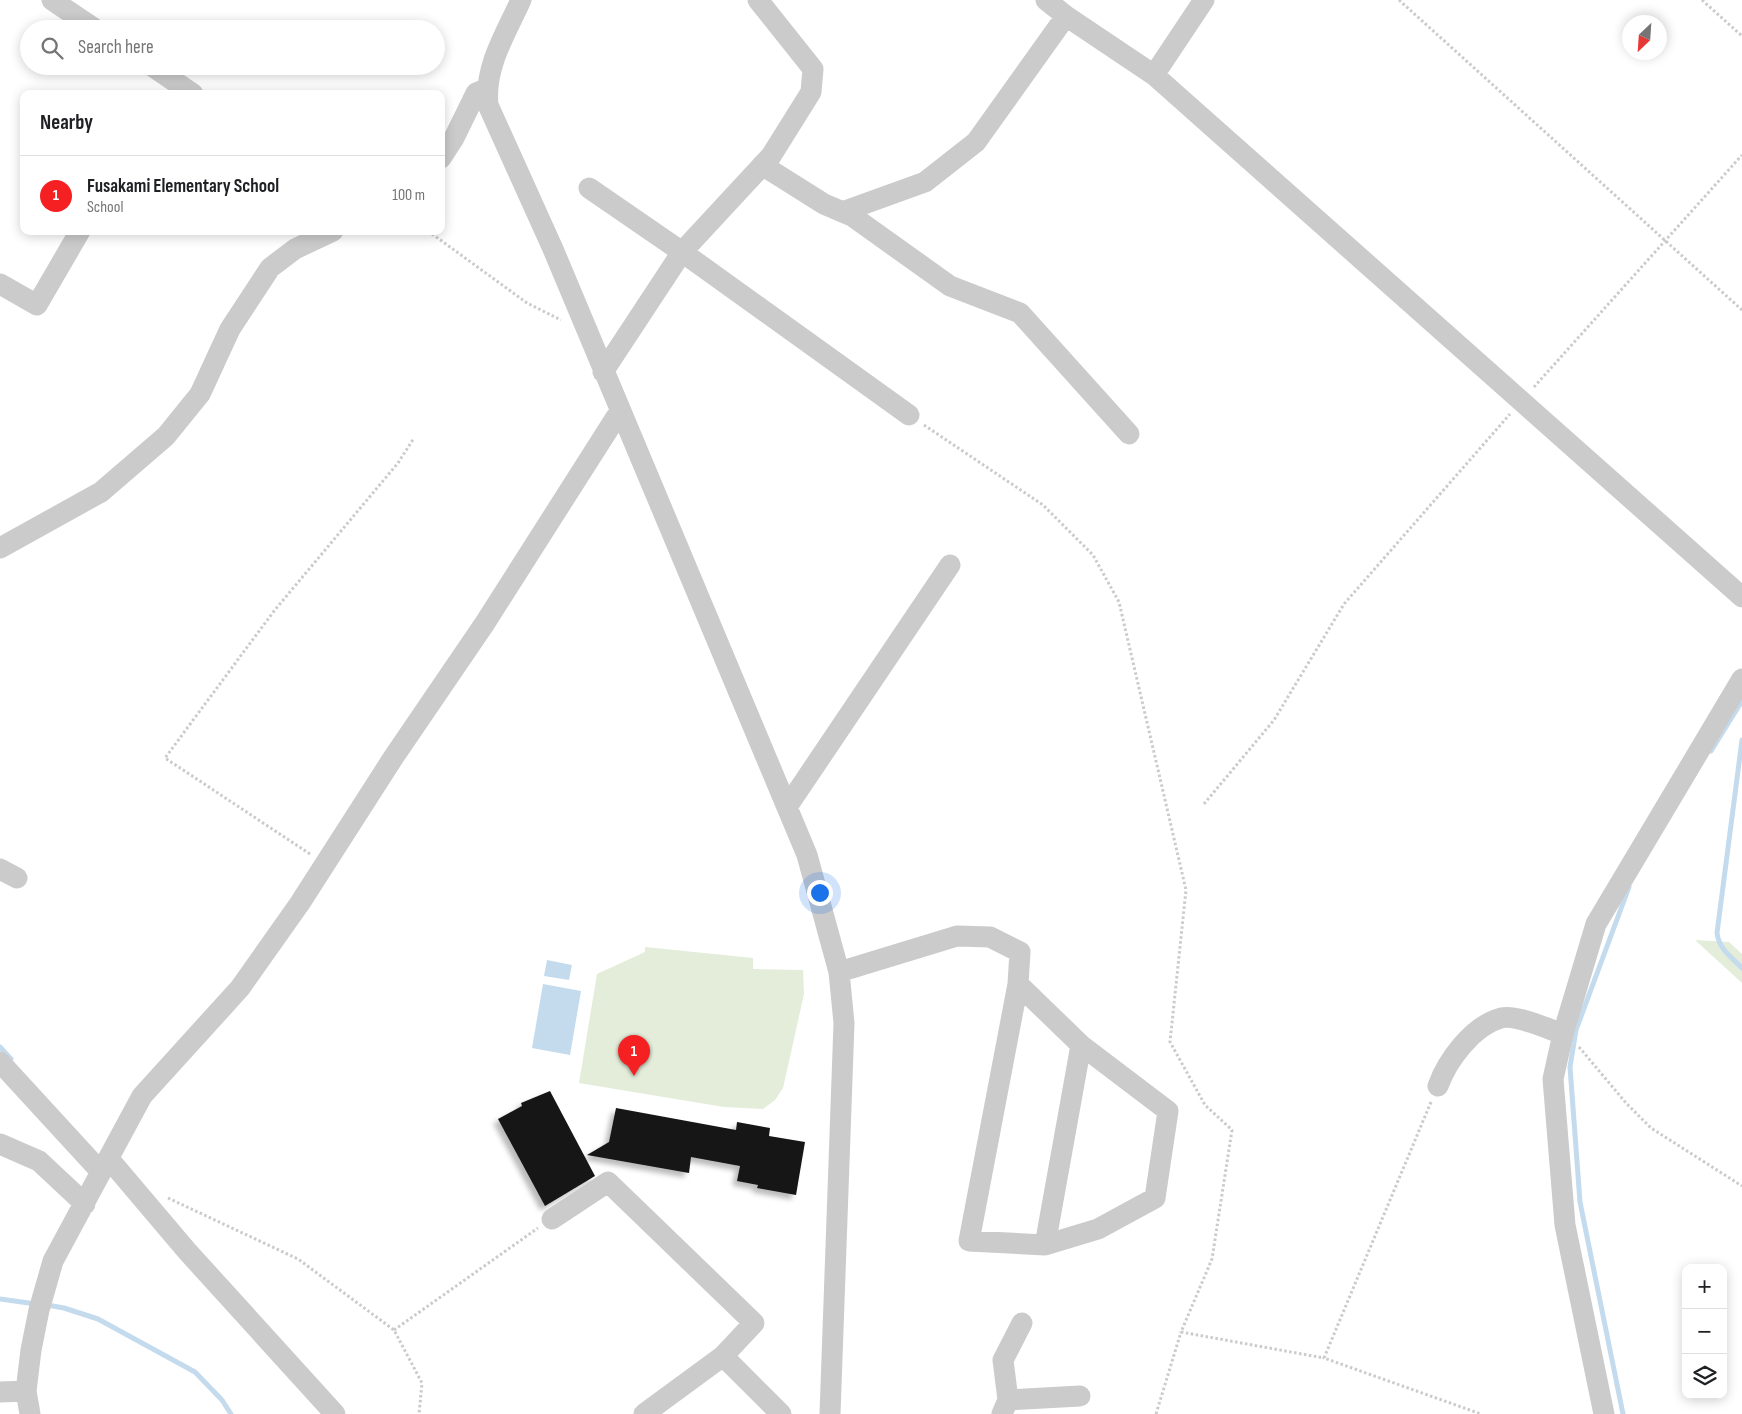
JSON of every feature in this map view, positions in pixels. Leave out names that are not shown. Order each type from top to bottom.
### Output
[{"type":"street","points":[[52,0],[82,20]]},
{"type":"street","points":[[521,0],[492,64],[486,89],[488,105],[587,332],[807,855],[839,972],[844,1023],[830,1414]]},
{"type":"street","points":[[603,372],[682,252],[771,156],[811,92],[813,69],[758,0]]},
{"type":"street","points":[[1046,0],[1066,16],[1154,75],[1742,597]]},
{"type":"street","points":[[1154,75],[1204,0]]},
{"type":"street","points":[[842,212],[924,182],[976,142],[1066,16]]},
{"type":"street","points":[[165,75],[187,90]]},
{"type":"street","points":[[445,152],[454,138],[476,93],[486,89]]},
{"type":"street","points":[[762,165],[824,204],[852,216],[950,286],[1020,313],[1129,434]]},
{"type":"street","points":[[589,188],[682,252],[909,415]]},
{"type":"street","points":[[0,284],[37,305],[78,235]]},
{"type":"street","points":[[0,548],[100,492],[166,436],[200,394],[230,329],[270,268],[295,249],[325,235]]},
{"type":"street","points":[[30,1414],[26,1391],[41,1303],[53,1261],[142,1096],[240,988],[485,623],[620,411]]},
{"type":"street","points":[[787,807],[950,565]]},
{"type":"street","points":[[1604,1414],[1565,1225],[1553,1079],[1563,1034],[1596,924],[1742,679]]},
{"type":"street","points":[[839,972],[957,936],[990,938],[1020,952],[1018,984],[969,1241],[1045,1245],[1098,1229],[1155,1198],[1168,1111],[1081,1045],[1018,984]]},
{"type":"street","points":[[1438,1086],[1444,1069],[1478,1029],[1502,1017],[1526,1020],[1563,1034]]},
{"type":"street","points":[[1045,1245],[1081,1045]]},
{"type":"street","points":[[0,1062],[105,1166],[186,1251],[335,1414]]},
{"type":"street","points":[[0,1144],[39,1161],[85,1204]]},
{"type":"street","points":[[552,1219],[608,1182],[754,1323],[722,1356],[644,1414]]},
{"type":"street","points":[[1022,1323],[1003,1360],[1005,1407],[1080,1396]]},
{"type":"street","points":[[722,1356],[781,1414]]},
{"type":"street","points":[[0,1392],[26,1391]]},
{"type":"path","points":[[1399,0],[1664,242],[1742,310]]},
{"type":"path","points":[[1702,0],[1742,36]]},
{"type":"path","points":[[1204,804],[1274,720],[1344,604],[1521,402],[1742,155]]},
{"type":"path","points":[[434,235],[527,303],[587,332]]},
{"type":"path","points":[[909,415],[1043,505],[1093,555],[1120,602],[1186,890],[1170,1042],[1205,1105],[1232,1130],[1212,1259],[1181,1332],[1156,1414]]},
{"type":"path","points":[[325,864],[165,758],[274,612],[398,463],[414,438]]},
{"type":"path","points":[[1582,1050],[1626,1103],[1651,1128],[1742,1186]]},
{"type":"path","points":[[1324,1358],[1438,1086]]},
{"type":"path","points":[[160,1194],[298,1259],[394,1330],[422,1384],[419,1414]]},
{"type":"path","points":[[394,1330],[552,1219]]},
{"type":"path","points":[[1181,1332],[1324,1358],[1481,1414]]},
{"type":"green space","points":[[1695,940],[1729,942],[1742,954],[1742,983]]},
{"type":"green space","points":[[645,947],[753,958],[753,969],[803,970],[804,994],[783,1088],[775,1100],[763,1109],[724,1107],[579,1083],[597,974],[645,952]]},
{"type":"water","points":[[547,960],[572,965],[569,980],[544,976]]},
{"type":"water","points":[[543,984],[581,991],[570,1055],[532,1048]]},
{"type":"building","points":[[550,1091],[595,1176],[545,1206],[498,1119],[522,1106],[521,1103]]},
{"type":"building","points":[[616,1108],[736,1130],[737,1122],[770,1128],[769,1136],[805,1142],[796,1195],[757,1188],[758,1185],[737,1181],[740,1166],[691,1157],[689,1173],[587,1155],[609,1142]]},
{"type":"waterway","points":[[1711,751],[1742,701]]},
{"type":"waterway","points":[[1742,740],[1717,933],[1720,944],[1742,968]]},
{"type":"waterway","points":[[1623,1414],[1580,1202],[1570,1067],[1576,1030],[1629,887]]},
{"type":"waterway","points":[[0,1047],[11,1059]]},
{"type":"waterway","points":[[0,1299],[36,1304]]},
{"type":"waterway","points":[[47,1305],[64,1308],[98,1319],[195,1372],[222,1400],[231,1414]]},
{"type":"place","name":"Fusakami Elementary School","points":[[634,1076]]}]
